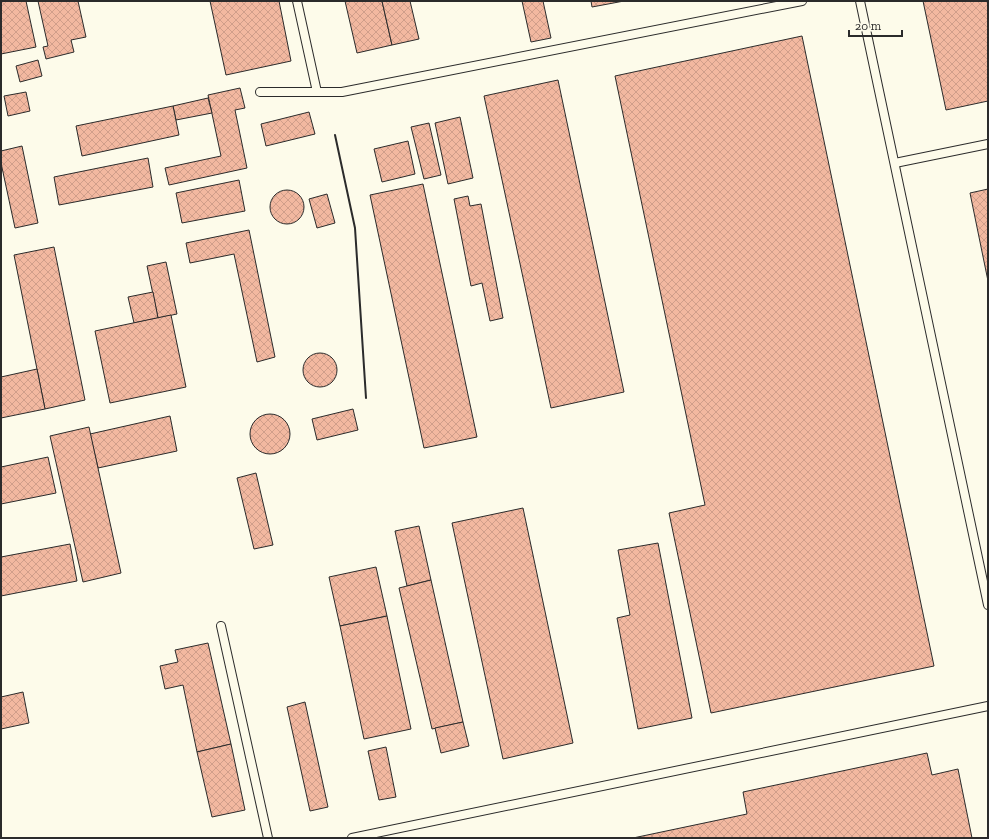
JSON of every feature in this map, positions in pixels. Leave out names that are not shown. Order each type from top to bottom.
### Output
[{"type":"lane","points":[[297,1],[317,92]]},
{"type":"lane","points":[[260,92],[342,92],[802,1]]},
{"type":"lane","points":[[860,1],[988,605]]},
{"type":"lane","points":[[895,163],[988,144]]},
{"type":"lane","points":[[221,626],[268,838]]},
{"type":"lane","points":[[352,838],[988,706]]},
{"type":"building","points":[[1,1],[26,1],[36,47],[1,54]]},
{"type":"building","points":[[38,1],[78,1],[86,37],[71,40],[74,52],[46,59],[43,47],[48,46]]},
{"type":"building","points":[[210,1],[279,1],[291,61],[226,75]]},
{"type":"building","points":[[345,1],[382,1],[392,45],[357,53]]},
{"type":"building","points":[[382,1],[410,1],[419,39],[392,45]]},
{"type":"building","points":[[522,1],[543,1],[551,38],[531,42]]},
{"type":"building","points":[[591,1],[624,1],[592,7]]},
{"type":"building","points":[[923,1],[988,1],[988,101],[946,110]]},
{"type":"building","points":[[802,36],[934,666],[711,713],[669,513],[705,505],[615,76]]},
{"type":"building","points":[[38,60],[42,76],[20,82],[16,66]]},
{"type":"building","points":[[558,80],[624,392],[551,408],[484,96]]},
{"type":"building","points":[[240,88],[245,108],[235,110],[247,168],[169,185],[165,168],[221,156],[208,95]]},
{"type":"building","points":[[26,92],[30,111],[8,116],[4,96]]},
{"type":"building","points":[[208,98],[212,113],[176,120],[173,106]]},
{"type":"building","points":[[173,106],[179,135],[82,156],[76,126]]},
{"type":"building","points":[[309,112],[315,134],[266,146],[261,124]]},
{"type":"building","points":[[460,117],[473,178],[448,184],[435,123]]},
{"type":"building","points":[[429,123],[441,175],[424,179],[411,127]]},
{"type":"building","points":[[408,141],[415,174],[382,182],[374,149]]},
{"type":"building","points":[[22,146],[38,223],[15,228],[1,163],[1,151]]},
{"type":"building","points":[[148,158],[153,187],[59,205],[54,177]]},
{"type":"building","points":[[239,180],[245,211],[182,223],[176,193]]},
{"type":"building","points":[[423,184],[477,437],[424,448],[370,195]]},
{"type":"building","points":[[988,189],[988,281],[970,193]]},
{"type":"building","points":[[284,190],[290,190],[294,191],[301,197],[304,207],[303,214],[297,221],[290,224],[284,224],[280,223],[273,217],[270,210],[270,204],[271,200],[277,193]]},
{"type":"building","points":[[327,194],[335,223],[317,228],[309,199]]},
{"type":"building","points":[[468,196],[470,206],[481,204],[503,318],[490,321],[482,283],[471,286],[454,199]]},
{"type":"building","points":[[249,230],[275,357],[257,362],[234,254],[190,263],[186,243]]},
{"type":"building","points":[[54,247],[85,400],[45,409],[14,255]]},
{"type":"building","points":[[166,262],[177,314],[158,318],[147,266]]},
{"type":"building","points":[[153,292],[158,318],[134,323],[128,297]]},
{"type":"building","points":[[171,315],[186,387],[110,403],[95,331]]},
{"type":"building","points":[[320,353],[332,358],[337,370],[332,382],[320,387],[308,382],[303,370],[308,358]]},
{"type":"building","points":[[37,369],[45,409],[1,418],[1,377]]},
{"type":"building","points":[[353,409],[358,430],[317,440],[312,419]]},
{"type":"building","points":[[274,414],[281,417],[287,423],[290,434],[289,442],[281,451],[274,454],[266,454],[259,451],[251,442],[250,430],[253,423],[262,415]]},
{"type":"building","points":[[170,416],[177,451],[98,468],[90,434]]},
{"type":"building","points":[[89,427],[121,573],[83,582],[50,436]]},
{"type":"building","points":[[48,457],[56,493],[1,504],[1,467]]},
{"type":"building","points":[[256,473],[273,545],[254,549],[237,478]]},
{"type":"building","points":[[523,508],[573,743],[503,759],[452,523]]},
{"type":"building","points":[[419,526],[431,580],[407,586],[395,531]]},
{"type":"building","points":[[658,543],[692,718],[638,729],[617,618],[630,615],[618,550]]},
{"type":"building","points":[[70,544],[77,581],[1,596],[1,557]]},
{"type":"building","points":[[376,567],[387,616],[340,626],[329,577]]},
{"type":"building","points":[[431,580],[463,722],[432,729],[399,588]]},
{"type":"building","points":[[387,616],[411,729],[364,739],[340,626]]},
{"type":"building","points":[[208,643],[231,744],[197,752],[183,685],[165,689],[160,666],[178,662],[175,650]]},
{"type":"building","points":[[23,692],[29,723],[1,729],[1,697]]},
{"type":"building","points":[[305,702],[328,807],[310,811],[287,707]]},
{"type":"building","points":[[463,722],[469,746],[441,753],[435,728]]},
{"type":"building","points":[[231,744],[245,810],[212,817],[197,752]]},
{"type":"building","points":[[386,747],[396,797],[379,800],[368,751]]},
{"type":"building","points":[[927,753],[932,775],[958,769],[972,838],[633,838],[747,814],[743,792]]},
{"type":"wall","points":[[335,135],[355,228],[366,398]]}]
